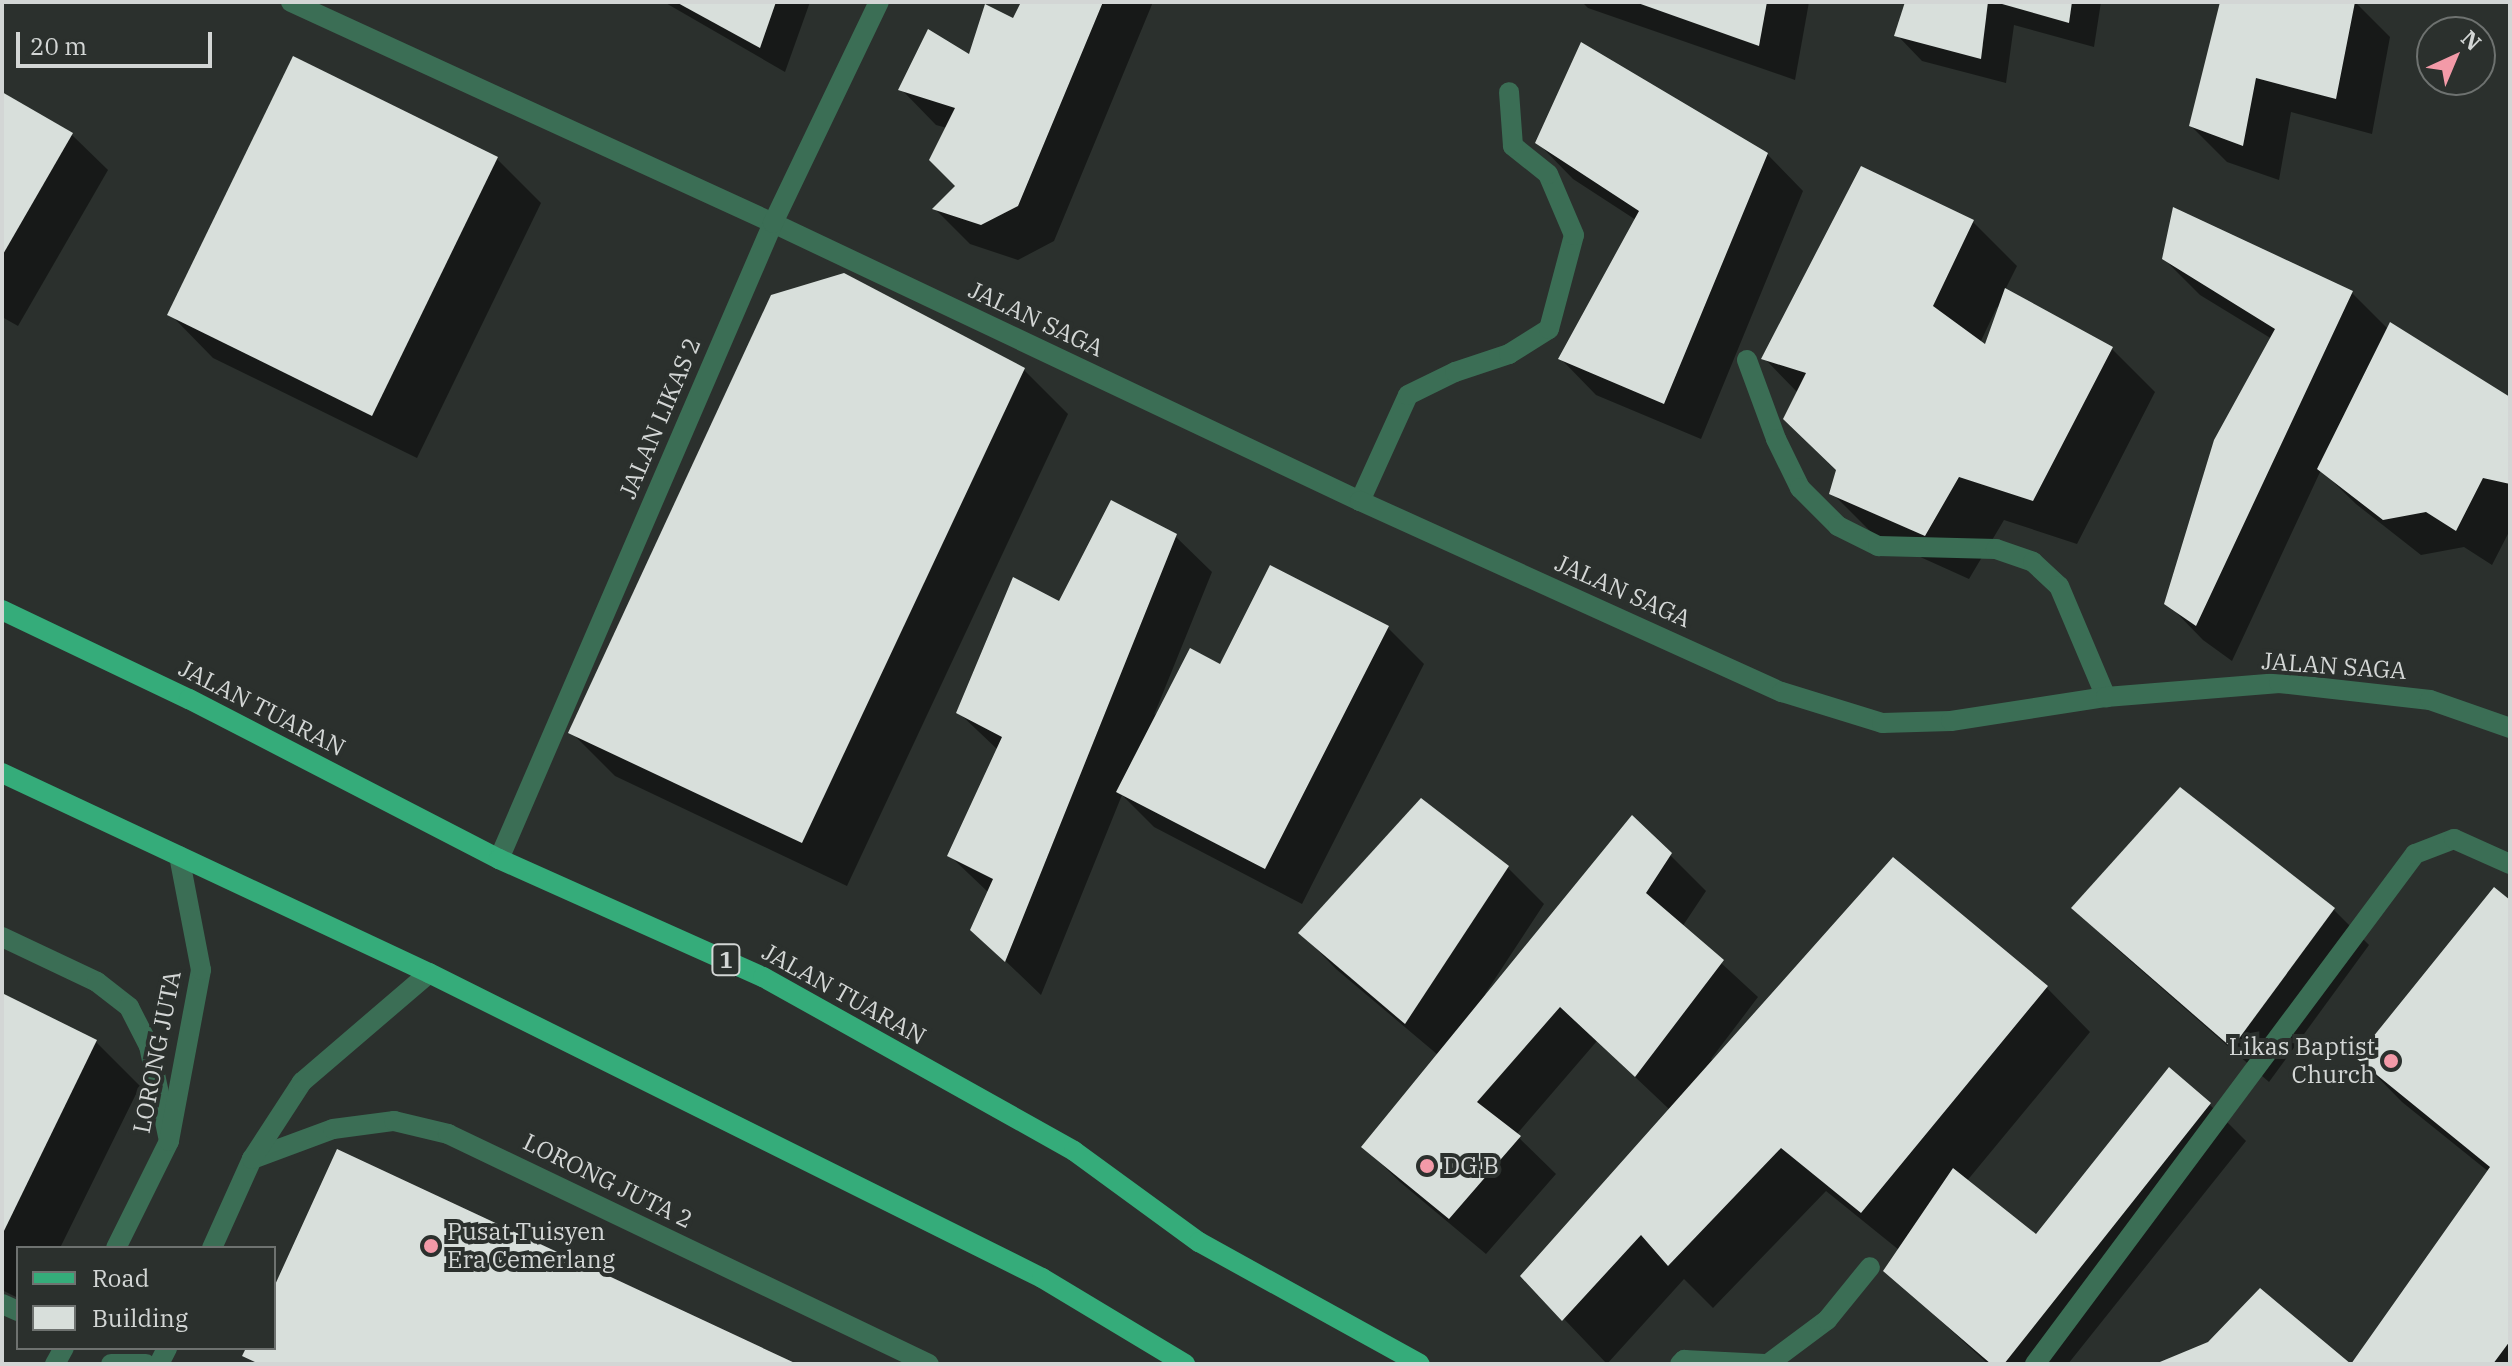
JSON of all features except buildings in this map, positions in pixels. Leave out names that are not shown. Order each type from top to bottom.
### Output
[{"type":"main road","name":"JALAN TUARAN","points":[[2,610],[189,699],[499,859],[763,977],[1074,1151],[1199,1242],[1420,1364]]},
{"type":"main road","points":[[2,773],[429,973],[1042,1278],[1185,1364]]},
{"type":"street","name":"JALAN SAGA","points":[[291,2],[773,223],[1360,501],[1782,692],[1882,723],[1951,721],[2106,697],[2279,683],[2430,700],[2510,728]]},
{"type":"street","name":"JALAN LIKAS 2","points":[[499,859],[773,223],[879,2]]},
{"type":"street","points":[[1360,501],[1408,395],[1455,372],[1509,354],[1549,329],[1574,235],[1548,174],[1513,146],[1509,92]]},
{"type":"street","points":[[1747,360],[1776,439],[1800,488],[1838,526],[1878,546],[1996,549],[2033,562],[2059,586],[2106,697]]},
{"type":"street","points":[[2035,1364],[2415,854],[2454,839],[2510,864]]},
{"type":"street","name":"LORONG JUTA","points":[[117,1246],[169,1141],[201,970],[179,856]]},
{"type":"street","points":[[2,937],[97,982],[129,1007],[149,1046],[169,1141]]},
{"type":"street","points":[[213,1246],[252,1159],[302,1082],[429,973]]},
{"type":"street","name":"LORONG JUTA 2","points":[[252,1159],[333,1129],[394,1121],[448,1134],[929,1364]]},
{"type":"street","points":[[1680,1364],[1684,1360],[1766,1364],[1827,1320],[1870,1267]]},
{"type":"street","points":[[111,1364],[146,1364]]},
{"type":"place","name":"Likas Baptist Church","points":[[2391,1061]]},
{"type":"place","name":"DG B","points":[[1427,1166]]},
{"type":"place","name":"Pusat Tuisyen Era Cemerlang","points":[[431,1246]]}]
